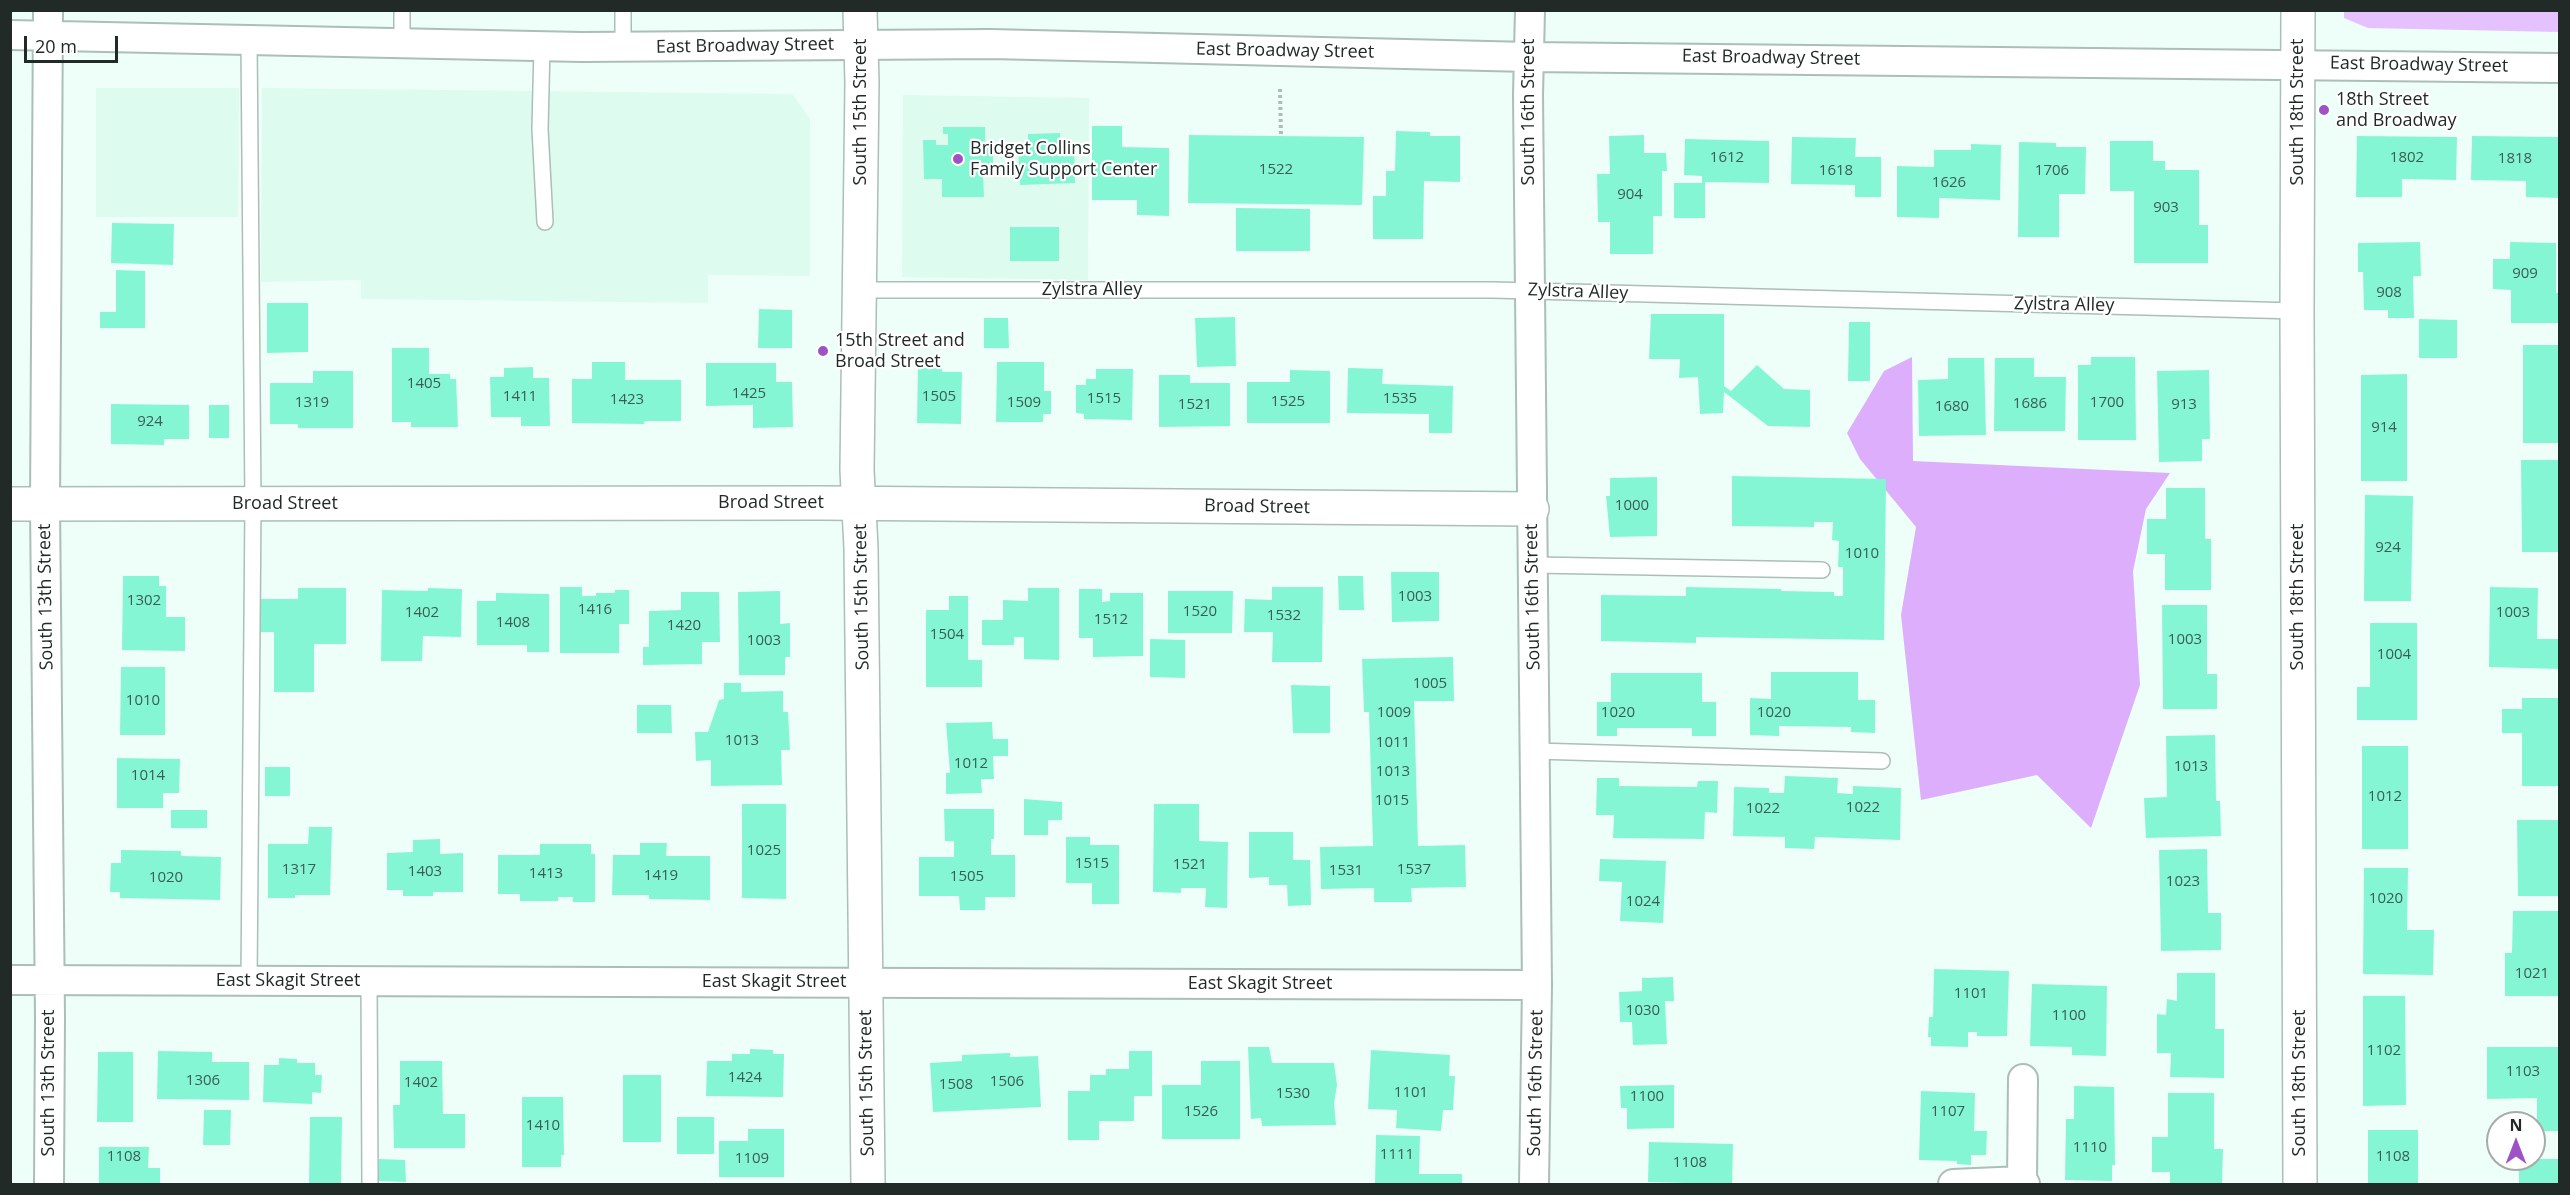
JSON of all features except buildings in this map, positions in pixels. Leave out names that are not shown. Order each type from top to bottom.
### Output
[{"type":"street","name":"South 15th Street","points":[[860,10],[860,290],[857,470],[867,904],[868,1185]]},
{"type":"street","name":"South 16th Street","points":[[1530,10],[1530,291],[1537,985],[1534,1185]]},
{"type":"street","name":"South 18th Street","points":[[2298,10],[2300,1185]]},
{"type":"street","name":"East Broadway Street","points":[[10,35],[47,24],[249,41],[402,44],[623,47],[991,44],[1529,57],[2299,63],[2559,68]]},
{"type":"street","name":"South 13th Street","points":[[47,24],[45,504],[49,1185]]},
{"type":"street","name":"Broad Street","points":[[10,504],[859,504],[1532,509]]},
{"type":"street","name":"East Skagit Street","points":[[10,980],[1537,985]]},
{"type":"street","points":[[1953,1184],[2024,1183],[2023,1080]]},
{"type":"lane","points":[[402,10],[402,44]]},
{"type":"lane","points":[[623,10],[623,47]]},
{"type":"lane","points":[[249,41],[253,504],[249,980]]},
{"type":"lane","points":[[542,46],[540,129],[545,222]]},
{"type":"lane","name":"Zylstra Alley","points":[[860,290],[1530,291],[2297,311]]},
{"type":"lane","points":[[1534,565],[1822,570]]},
{"type":"lane","points":[[1535,751],[1882,761]]},
{"type":"lane","points":[[369,981],[370,1185]]},
{"type":"path","points":[[1280,89],[1281,136]]},
{"type":"shaded area","points":[[2344,11],[2559,11],[2559,32],[2368,28],[2344,18]]},
{"type":"shaded area","points":[[96,88],[239,88],[238,217],[96,217]]},
{"type":"shaded area","points":[[262,88],[792,94],[810,119],[810,276],[708,275],[708,303],[361,299],[361,280],[261,282]]},
{"type":"shaded area","points":[[903,95],[1089,98],[1088,280],[902,277]]},
{"type":"shaded area","points":[[1912,357],[1913,461],[2170,473],[2146,509],[2133,571],[2140,685],[2091,828],[2037,775],[1921,800],[1901,615],[1916,527],[1860,459],[1847,433],[1884,371]]},
{"type":"place","name":"18th Street and Broadway","points":[[2324,110]]},
{"type":"place","name":"Bridget Collins Family Support Center","points":[[958,159]]},
{"type":"place","name":"15th Street and Broad Street","points":[[823,351]]}]
